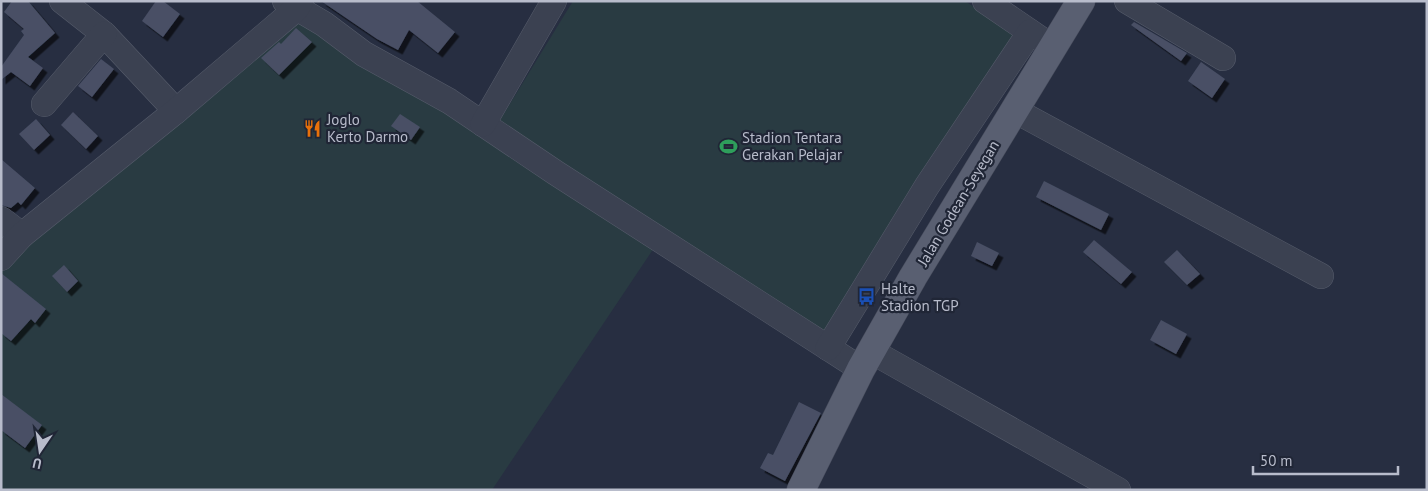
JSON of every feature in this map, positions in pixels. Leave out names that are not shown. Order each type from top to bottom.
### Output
[{"type":"main road","name":"Jalan Godean-Seyegan","points":[[801,490],[866,360],[913,276],[1014,110],[1041,39],[1080,1]]},
{"type":"street","points":[[62,1],[104,34],[176,111]]},
{"type":"street","points":[[484,124],[554,1]]},
{"type":"street","points":[[828,348],[927,186],[1041,39],[984,1]]},
{"type":"street","points":[[1127,1],[1223,58]]},
{"type":"street","points":[[1,258],[22,235],[176,111],[294,4],[364,54],[449,101],[828,348],[866,360],[1118,490]]},
{"type":"street","points":[[44,104],[104,34]]},
{"type":"street","points":[[1014,110],[1321,276]]},
{"type":"street","points":[[1,220],[22,235]]},
{"type":"shaded area","name":"Stadion Tentara Gerakan Pelajar","points":[[573,1],[965,1],[1025,41],[828,348],[500,120]]},
{"type":"shaded area","points":[[296,9],[660,239],[492,490],[1,490],[1,219],[22,234]]},
{"type":"building","points":[[12,1],[28,1],[55,33],[28,57],[43,68],[30,86],[11,72],[1,80],[1,67],[24,35],[21,31],[24,29],[4,12]]},
{"type":"building","points":[[156,1],[163,1],[180,14],[163,37],[142,21]]},
{"type":"building","points":[[321,1],[417,1],[455,32],[438,53],[409,30],[398,50],[377,39]]},
{"type":"building","points":[[1134,22],[1187,53],[1181,61],[1131,25]]},
{"type":"building","points":[[296,28],[312,42],[279,75],[261,58],[279,42],[281,44]]},
{"type":"building","points":[[101,59],[114,69],[92,97],[78,86]]},
{"type":"building","points":[[1201,62],[1225,79],[1212,98],[1188,81]]},
{"type":"building","points":[[73,112],[98,136],[86,149],[61,125]]},
{"type":"building","points":[[400,114],[420,127],[411,140],[391,126]]},
{"type":"building","points":[[36,119],[50,135],[34,150],[19,134]]},
{"type":"building","points":[[1,159],[35,188],[21,205],[18,202],[11,208],[1,205]]},
{"type":"building","points":[[1044,181],[1109,214],[1101,230],[1036,197]]},
{"type":"building","points":[[1094,240],[1132,272],[1121,284],[1083,252]]},
{"type":"building","points":[[977,242],[999,253],[992,266],[971,256]]},
{"type":"building","points":[[1177,250],[1200,274],[1187,285],[1164,262]]},
{"type":"building","points":[[64,265],[78,281],[67,292],[52,276]]},
{"type":"building","points":[[1,273],[46,309],[35,323],[31,319],[11,341],[1,333]]},
{"type":"building","points":[[1161,320],[1187,334],[1176,354],[1150,340]]},
{"type":"building","points":[[1,394],[42,425],[25,448],[1,430]]},
{"type":"building","points":[[799,402],[821,413],[785,481],[760,468],[768,453],[773,455]]},
{"type":"place","name":"Joglo Kerto Darmo","points":[[313,128]]},
{"type":"place","name":"Stadion Tentara Gerakan Pelajar","points":[[728,146]]},
{"type":"place","name":"Halte Stadion TGP","points":[[867,297]]}]
